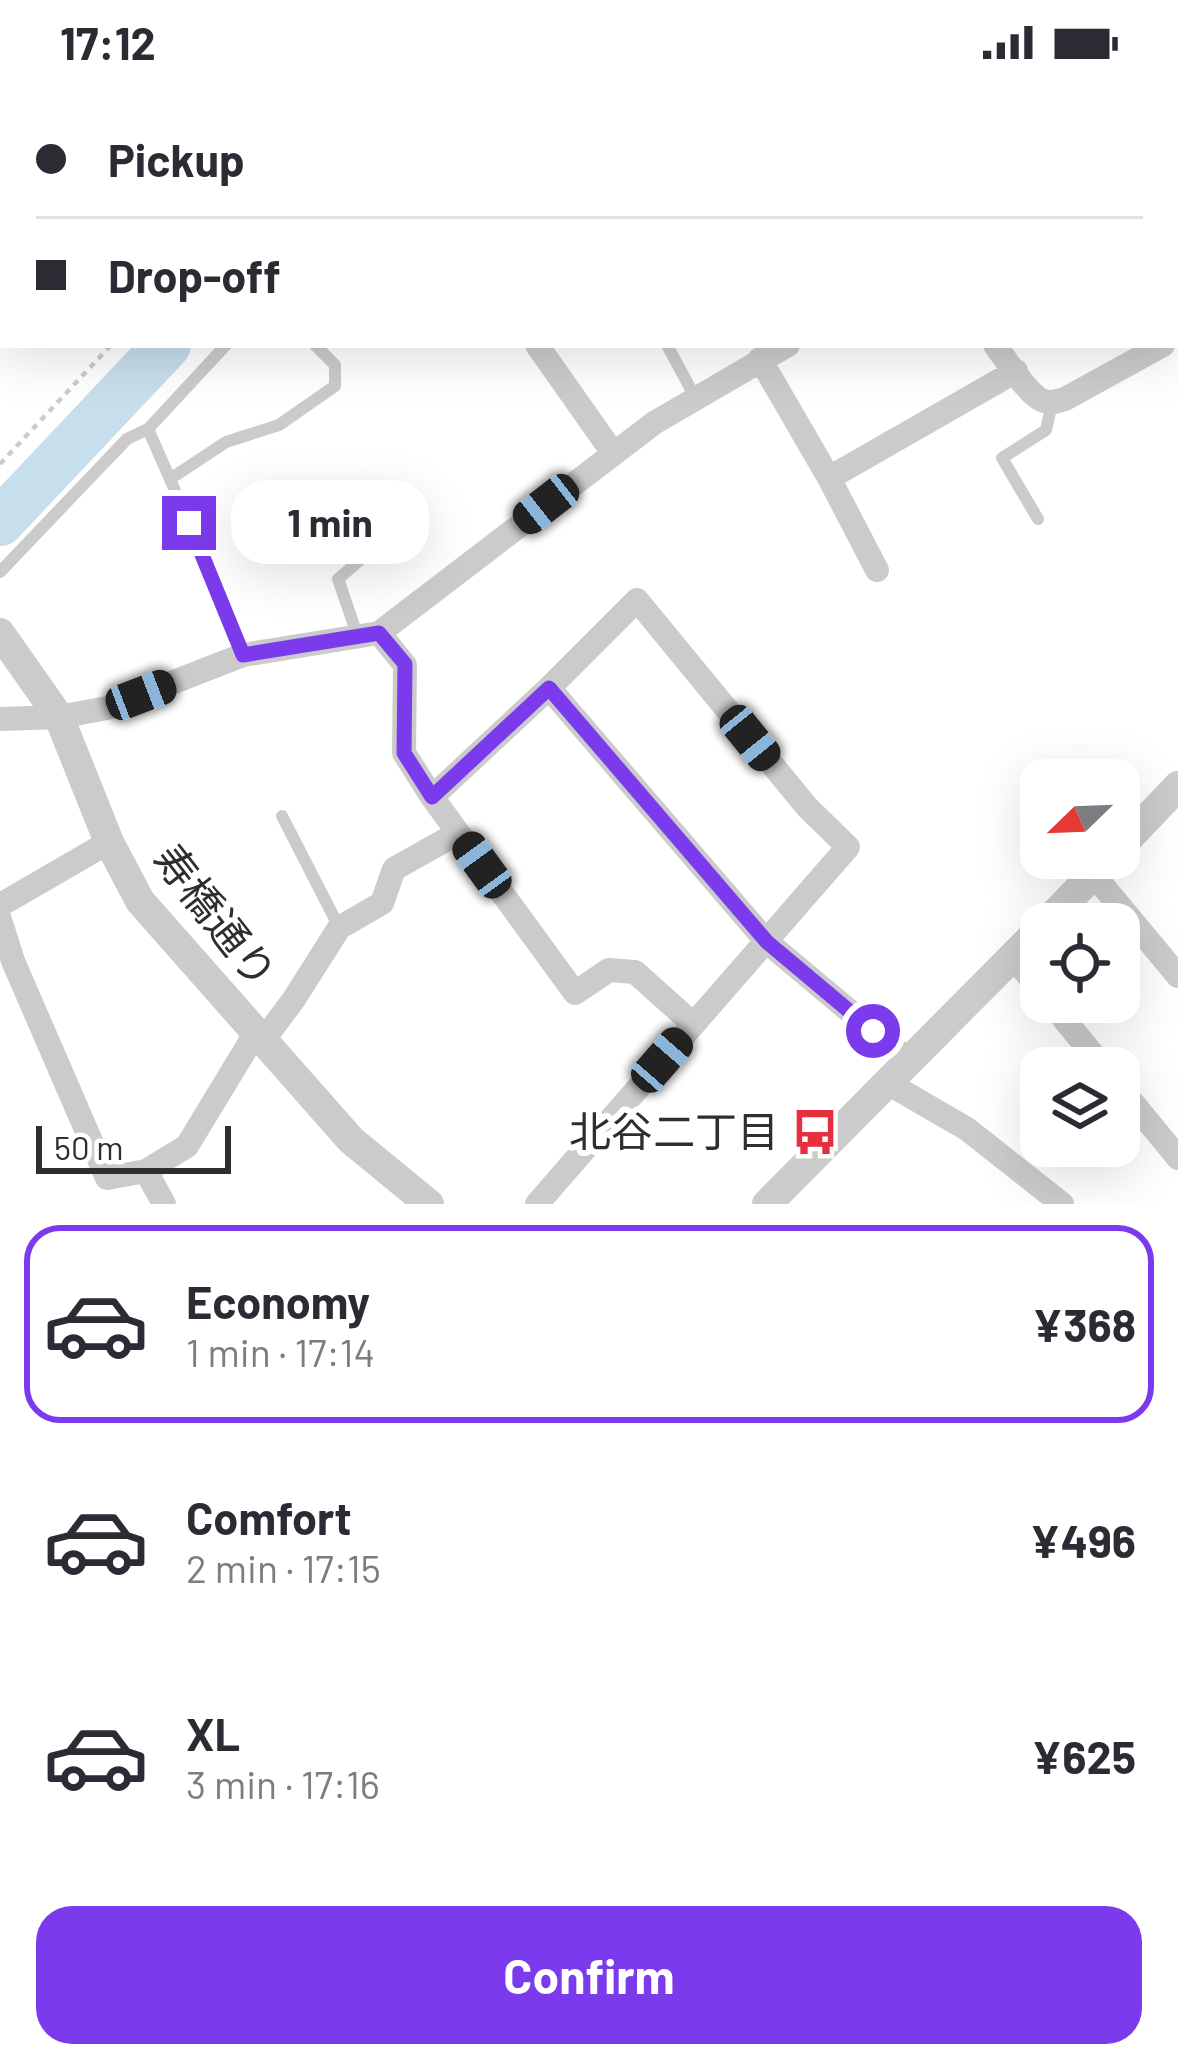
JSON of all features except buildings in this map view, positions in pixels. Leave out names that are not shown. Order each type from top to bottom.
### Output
[{"type":"street","points":[[539,348],[613,452]]},
{"type":"street","points":[[998,348],[1031,392],[1052,403],[1158,348]]},
{"type":"street","points":[[0,719],[59,717],[107,708],[243,655],[368,635],[613,452],[778,349],[829,478],[877,571]]},
{"type":"street","points":[[829,478],[1016,370]]},
{"type":"street","points":[[432,797],[637,600],[807,808],[848,847],[537,1204]]},
{"type":"street","name":"寿橋通り","points":[[0,634],[59,717],[109,842],[140,901],[351,1140],[429,1204]]},
{"type":"street","points":[[368,635],[405,664],[404,753],[575,993],[609,970],[635,972],[693,1024]]},
{"type":"street","points":[[549,688],[767,942],[908,1060]]},
{"type":"street","points":[[1140,826],[1178,786]]},
{"type":"street","points":[[0,920],[106,1178],[146,1171],[188,1146],[339,928],[382,903],[394,869],[458,832]]},
{"type":"street","points":[[0,904],[109,842]]},
{"type":"street","points":[[1065,903],[1088,879]]},
{"type":"street","points":[[1110,879],[1178,976]]},
{"type":"street","points":[[767,1204],[1020,950]]},
{"type":"street","points":[[1013,957],[1020,966]]},
{"type":"street","points":[[1067,1023],[1087,1047]]},
{"type":"street","points":[[886,1082],[968,1129],[1055,1202]]},
{"type":"street","points":[[1140,1112],[1178,1158]]},
{"type":"street","points":[[146,1171],[164,1204]]},
{"type":"lane","points":[[0,572],[127,440],[148,429],[223,348]]},
{"type":"lane","points":[[170,479],[226,442],[279,425],[335,386],[335,365],[318,348]]},
{"type":"lane","points":[[669,348],[695,397]]},
{"type":"lane","points":[[1038,519],[1002,458],[1046,430],[1052,403]]},
{"type":"lane","points":[[148,429],[243,655]]},
{"type":"lane","points":[[368,635],[338,579],[410,518]]},
{"type":"lane","points":[[282,816],[339,928]]},
{"type":"path","points":[[0,464],[107,348]]},
{"type":"waterway","points":[[0,522],[164,348]]},
{"type":"place","name":"北谷二丁目","points":[[815,1132]]},
{"type":"route","points":[[189,523],[243,655],[379,633],[405,664],[404,753],[432,797],[549,688],[767,942],[873,1031]]}]
